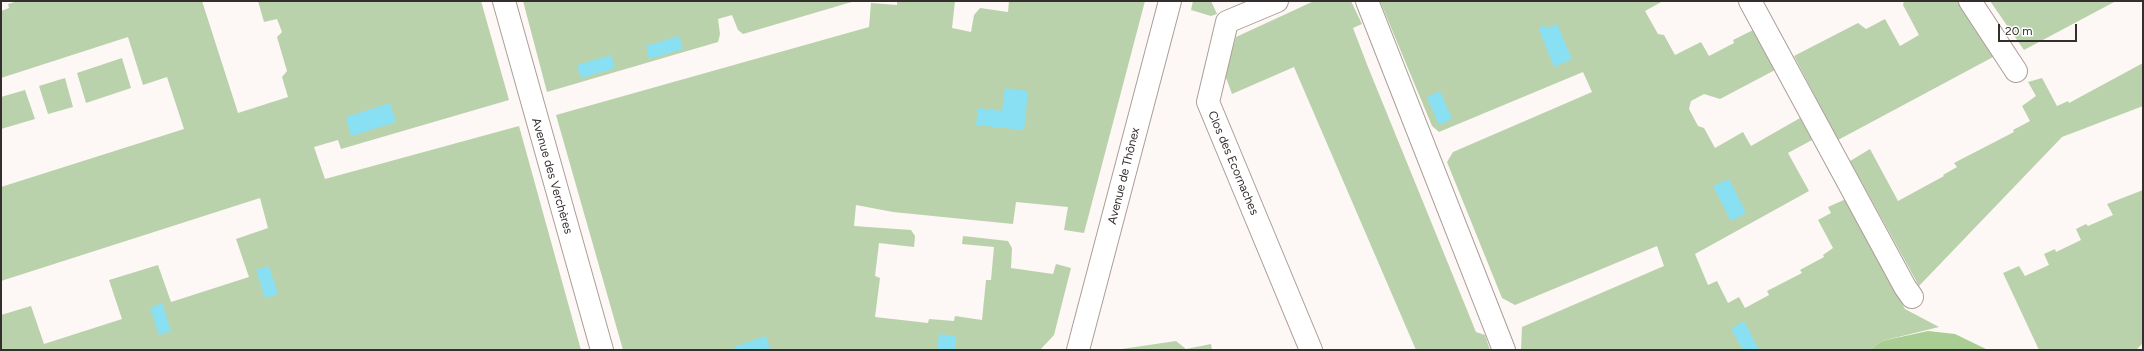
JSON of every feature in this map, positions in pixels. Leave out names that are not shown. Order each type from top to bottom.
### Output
[{"type":"street","name":"Avenue des Verchères","points":[[504,1],[602,350]]},
{"type":"street","name":"Avenue de Thônex","points":[[1078,350],[1170,1]]},
{"type":"street","name":"Clos des Ecornaches","points":[[1277,1],[1227,22],[1208,102],[1311,350]]},
{"type":"street","points":[[1367,1],[1504,350]]},
{"type":"street","points":[[1750,1],[1905,288],[1912,297]]},
{"type":"street","points":[[1970,1],[2016,71]]},
{"type":"green space","points":[[18,1],[202,1],[238,113],[288,97],[282,77],[287,71],[277,37],[282,32],[277,19],[264,22],[258,1],[481,1],[509,100],[341,149],[338,140],[314,147],[325,179],[519,126],[581,350],[1,350],[1,315],[31,306],[44,344],[122,319],[109,280],[158,265],[171,302],[249,277],[236,239],[268,228],[260,198],[1,281],[1,187],[184,129],[167,77],[143,85],[128,37],[1,78],[1,11],[9,8],[8,4]]},
{"type":"green space","points":[[523,1],[855,1],[743,34],[738,30],[732,15],[718,19],[720,34],[718,42],[547,92]]},
{"type":"green space","points":[[897,1],[955,1],[952,28],[971,32],[974,15],[980,8],[1008,12],[1009,1],[1145,1],[1084,233],[1064,230],[1068,207],[1016,202],[1013,224],[893,212],[856,205],[854,226],[911,230],[915,236],[914,247],[879,243],[875,276],[880,278],[875,317],[928,323],[929,319],[954,321],[955,316],[982,320],[986,280],[991,280],[994,247],[962,244],[963,236],[1008,241],[1012,248],[1011,268],[1053,274],[1056,264],[1071,268],[1054,335],[1040,350],[623,350],[556,115],[869,27],[871,3],[897,5]]},
{"type":"green space","points":[[1193,1],[1211,1],[1217,14],[1211,16],[1191,10]]},
{"type":"green space","points":[[1314,1],[1351,1],[1362,24],[1353,28],[1368,67],[1476,332],[1485,335],[1490,350],[1416,350],[1294,67],[1232,94],[1225,75],[1236,37]]},
{"type":"green space","points":[[1380,1],[1663,1],[1645,11],[1658,34],[1664,35],[1675,55],[1701,42],[1709,56],[1734,43],[1733,40],[1753,30],[1775,70],[1720,99],[1704,94],[1691,101],[1689,109],[1698,126],[1704,128],[1715,148],[1743,132],[1751,146],[1800,118],[1812,140],[1788,153],[1809,191],[1695,254],[1708,285],[1717,281],[1728,303],[1739,297],[1745,308],[1769,295],[1767,291],[1802,273],[1800,270],[1824,257],[1823,255],[1833,248],[1818,220],[1831,213],[1828,207],[1846,199],[1905,309],[1939,327],[1882,341],[1870,350],[1521,350],[1522,327],[1664,266],[1657,246],[1515,305],[1502,298],[1447,162],[1453,152],[1592,92],[1583,72],[1439,132],[1432,126]]},
{"type":"green space","points":[[1904,1],[1958,1],[1995,56],[1838,140],[1794,56],[1858,23],[1866,29],[1885,19],[1900,46],[1919,35],[1903,5]]},
{"type":"green space","points":[[1990,1],[2116,1],[2024,50]]},
{"type":"green space","points":[[122,58],[131,88],[86,103],[77,73]]},
{"type":"green space","points":[[2143,63],[2143,106],[2062,137],[1919,286],[1850,161],[1870,149],[1898,201],[1944,176],[1943,175],[1957,167],[1954,163],[2014,132],[2013,130],[2030,121],[2022,106],[2036,96],[2028,82],[2042,78],[2057,106],[2068,101],[2069,103]]},
{"type":"green space","points":[[65,78],[73,107],[48,114],[39,86]]},
{"type":"green space","points":[[25,90],[35,119],[1,129],[1,97]]},
{"type":"green space","points":[[2143,190],[2143,343],[2136,350],[2039,350],[2003,273],[2019,266],[2025,276],[2049,265],[2044,254],[2055,249],[2056,252],[2081,240],[2076,229],[2086,224],[2088,226],[2113,215],[2107,204]]},
{"type":"green space","points":[[1928,331],[1955,334],[1988,350],[1870,350],[1882,341]]},
{"type":"green space","points":[[1176,341],[1186,349],[1211,344],[1212,350],[1115,350]]},
{"type":"water","points":[[1557,24],[1572,59],[1554,67],[1539,29],[1543,25],[1547,28]]},
{"type":"water","points":[[679,36],[683,49],[649,59],[646,46]]},
{"type":"water","points":[[611,55],[615,68],[581,78],[577,65]]},
{"type":"water","points":[[1005,88],[1028,91],[1024,130],[976,125],[978,108],[1002,111]]},
{"type":"water","points":[[1440,91],[1452,119],[1439,125],[1427,97]]},
{"type":"water","points":[[390,103],[396,122],[351,136],[346,117]]},
{"type":"water","points":[[1729,179],[1746,213],[1731,221],[1713,186]]},
{"type":"water","points":[[269,266],[278,294],[265,298],[256,270]]},
{"type":"water","points":[[162,303],[171,331],[159,335],[150,308]]},
{"type":"water","points":[[1744,321],[1759,350],[1743,350],[1731,329]]},
{"type":"water","points":[[939,334],[956,336],[955,350],[937,350]]},
{"type":"water","points":[[766,336],[770,349],[735,350],[734,347]]}]
